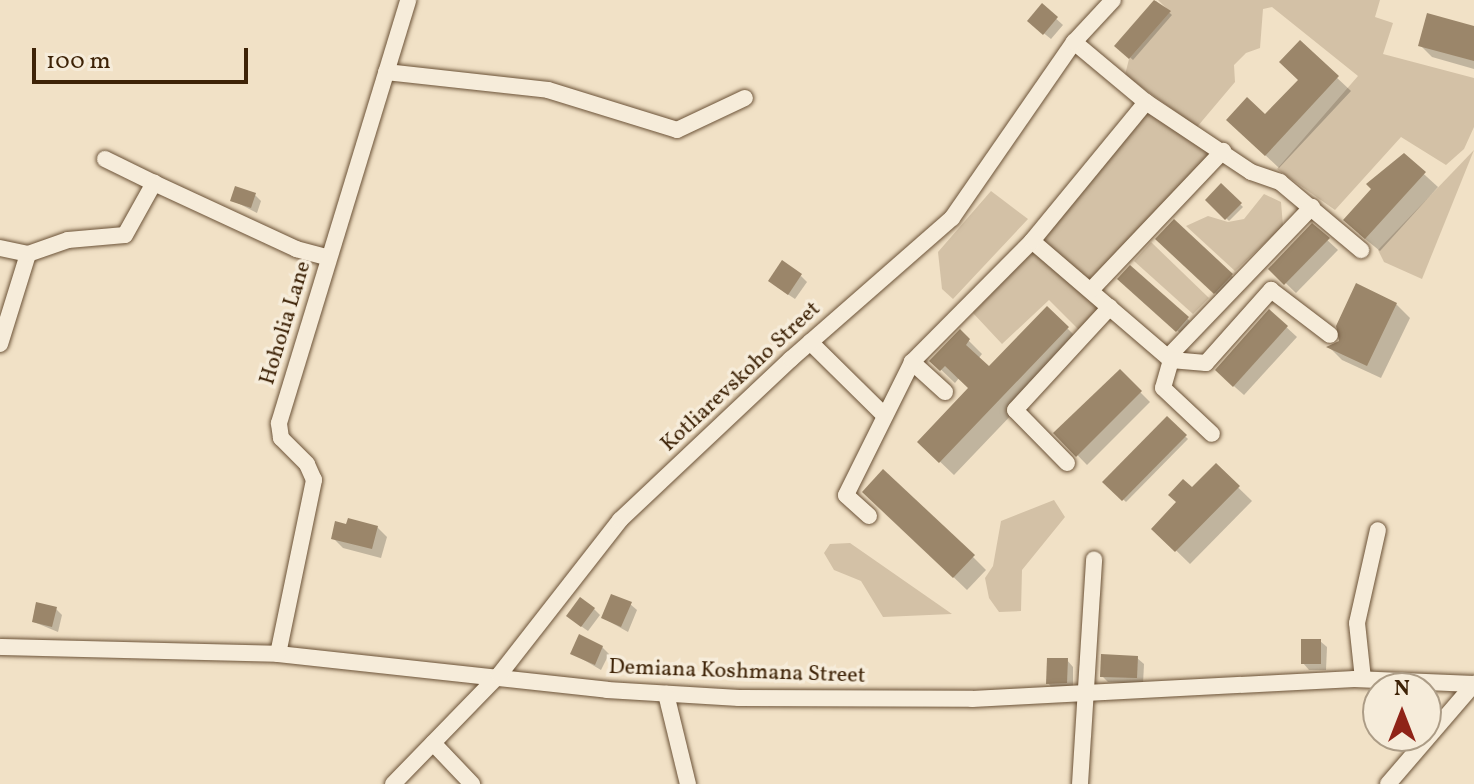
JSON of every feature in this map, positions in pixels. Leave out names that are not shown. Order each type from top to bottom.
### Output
[{"type":"street","name":"Hoholia Lane","points":[[278,654],[314,480],[307,464],[281,438],[279,423],[408,0]]},
{"type":"street","name":"Kotliarevskoho Street","points":[[393,784],[499,675],[620,520],[810,342],[952,218],[1074,42],[1113,0]]},
{"type":"street","points":[[1074,42],[1146,102],[1251,172],[1280,182],[1361,250]]},
{"type":"street","points":[[386,72],[548,90],[677,130],[745,98]]},
{"type":"street","points":[[869,516],[846,495],[912,362],[1032,241],[1146,102]]},
{"type":"street","points":[[1091,290],[1223,151]]},
{"type":"street","points":[[105,159],[296,249],[329,258]]},
{"type":"street","points":[[0,248],[28,254],[68,240],[125,235],[154,183]]},
{"type":"street","points":[[1212,434],[1163,388],[1170,358],[1312,207]]},
{"type":"street","points":[[1032,241],[1170,358],[1206,363],[1271,290]]},
{"type":"street","points":[[0,344],[28,254]]},
{"type":"street","points":[[1250,272],[1330,335]]},
{"type":"street","points":[[1067,463],[1015,410],[1110,307]]},
{"type":"street","points":[[810,342],[885,416]]},
{"type":"street","points":[[912,362],[945,392]]},
{"type":"street","points":[[1362,672],[1357,623],[1378,530]]},
{"type":"street","points":[[1080,784],[1089,695],[1094,559]]},
{"type":"street","name":"Demiana Koshmana Street","points":[[0,647],[278,654],[666,694],[755,699],[1089,695],[1362,679]]},
{"type":"street","name":"Demiana Koshmana Street","points":[[1442,683],[1474,684]]},
{"type":"street","points":[[1388,784],[1474,684]]},
{"type":"street","points":[[666,694],[688,784]]},
{"type":"street","points":[[433,743],[472,784]]},
{"type":"shaded area","points":[[1158,0],[1380,0],[1375,17],[1393,23],[1383,54],[1474,78],[1474,127],[1464,149],[1446,165],[1401,137],[1335,210],[1277,169],[1358,76],[1272,7],[1263,9],[1260,48],[1246,53],[1234,65],[1235,82],[1197,127],[1125,75],[1129,59],[1170,12]]},
{"type":"shaded area","points":[[1148,109],[1209,149],[1208,158],[1091,282],[1041,239]]},
{"type":"shaded area","points":[[1474,150],[1422,279],[1384,262],[1378,250]]},
{"type":"shaded area","points":[[991,191],[1028,219],[953,299],[942,289],[938,252]]},
{"type":"shaded area","points":[[1264,194],[1281,202],[1283,226],[1235,271],[1186,226],[1208,216],[1228,222],[1244,219]]},
{"type":"shaded area","points":[[1151,242],[1209,298],[1193,314],[1134,261]]},
{"type":"shaded area","points":[[1033,250],[1101,309],[1080,331],[1049,300],[1002,344],[973,313]]},
{"type":"shaded area","points":[[1054,500],[1065,517],[1022,570],[1021,611],[999,612],[989,598],[985,578],[993,566],[1001,521]]},
{"type":"shaded area","points":[[850,543],[952,614],[883,617],[861,581],[834,570],[824,553],[830,544]]},
{"type":"building","points":[[1154,0],[1171,11],[1129,59],[1114,46]]},
{"type":"building","points":[[1042,3],[1058,17],[1043,35],[1027,21]]},
{"type":"building","points":[[1427,13],[1474,26],[1474,61],[1418,46]]},
{"type":"building","points":[[1300,40],[1339,76],[1265,156],[1226,120],[1247,97],[1265,114],[1298,80],[1279,62]]},
{"type":"building","points":[[1404,153],[1426,172],[1365,239],[1343,220],[1371,189],[1366,184]]},
{"type":"building","points":[[1221,183],[1242,203],[1225,220],[1205,200]]},
{"type":"building","points":[[235,186],[256,193],[251,208],[230,201]]},
{"type":"building","points":[[1174,219],[1233,274],[1214,294],[1155,239]]},
{"type":"building","points":[[1312,223],[1330,238],[1284,285],[1268,269]]},
{"type":"building","points":[[782,260],[802,274],[788,295],[768,281]]},
{"type":"building","points":[[1130,265],[1189,317],[1176,332],[1117,279]]},
{"type":"building","points":[[1356,283],[1397,303],[1367,366],[1326,347],[1339,341],[1336,326]]},
{"type":"building","points":[[1047,306],[1069,327],[939,463],[917,442],[968,388],[945,366],[940,371],[929,361],[960,329],[970,339],[966,345],[989,366]]},
{"type":"building","points":[[1269,309],[1288,326],[1233,387],[1215,370]]},
{"type":"building","points":[[1120,369],[1142,391],[1076,457],[1053,433]]},
{"type":"building","points":[[1167,416],[1187,435],[1122,501],[1102,482]]},
{"type":"building","points":[[1216,463],[1240,486],[1175,552],[1151,529],[1176,502],[1168,495],[1183,479],[1192,487]]},
{"type":"building","points":[[883,469],[975,555],[953,578],[862,492]]},
{"type":"building","points":[[348,518],[378,526],[372,549],[331,539],[335,521],[346,524]]},
{"type":"building","points":[[611,594],[632,602],[621,627],[601,618]]},
{"type":"building","points":[[580,597],[595,608],[581,627],[566,616]]},
{"type":"building","points":[[36,602],[57,607],[52,627],[32,622]]},
{"type":"building","points":[[579,634],[603,646],[595,665],[570,654]]},
{"type":"building","points":[[1301,639],[1321,639],[1321,664],[1301,664]]},
{"type":"building","points":[[1101,654],[1138,656],[1137,678],[1100,677]]},
{"type":"building","points":[[1047,658],[1068,658],[1067,683],[1046,684]]}]
